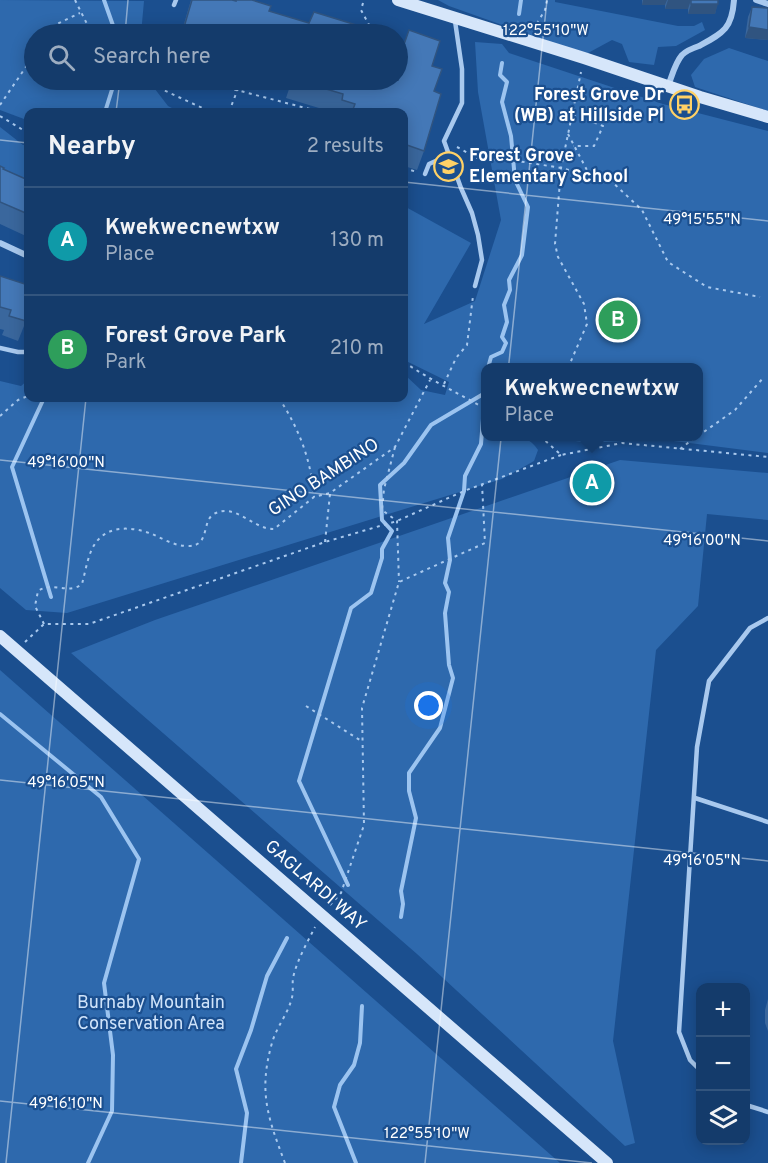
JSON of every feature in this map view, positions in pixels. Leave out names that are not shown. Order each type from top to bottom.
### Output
[{"type":"main road","points":[[398,0],[768,117]]},
{"type":"main road","name":"GAGLARDI WAY","points":[[0,637],[607,1163]]},
{"type":"street","points":[[668,86],[677,63],[683,55],[716,37],[727,28],[732,18],[734,0]]},
{"type":"street","points":[[756,0],[768,4]]},
{"type":"street","points":[[0,243],[24,254]]},
{"type":"lane","points":[[455,18],[462,69],[462,103],[444,141],[472,213],[478,235],[482,260],[475,286]]},
{"type":"lane","points":[[425,174],[429,164],[449,155]]},
{"type":"lane","points":[[0,348],[24,352]]},
{"type":"lane","points":[[696,1066],[690,1060],[680,1032],[697,747],[709,681],[750,628],[768,618]]},
{"type":"lane","points":[[695,798],[768,822]]},
{"type":"lane","points":[[750,1106],[768,1112]]},
{"type":"path","points":[[75,0],[87,24]]},
{"type":"path","points":[[531,41],[533,27],[545,10],[548,0]]},
{"type":"path","points":[[363,3],[361,10],[369,24]]},
{"type":"path","points":[[59,24],[81,13]]},
{"type":"path","points":[[570,363],[587,324],[584,304],[558,257],[555,244],[561,168],[584,58]]},
{"type":"path","points":[[0,105],[24,70]]},
{"type":"path","points":[[163,90],[203,108]]},
{"type":"path","points":[[230,108],[237,90]]},
{"type":"path","points":[[248,90],[308,108]]},
{"type":"path","points":[[572,114],[603,126],[594,146],[573,146]]},
{"type":"path","points":[[0,116],[24,131]]},
{"type":"path","points":[[568,134],[590,175]]},
{"type":"path","points":[[444,141],[477,158],[525,162],[610,180],[642,210],[668,262],[707,287],[760,297]]},
{"type":"path","points":[[408,169],[425,174]]},
{"type":"path","points":[[444,384],[456,358],[467,345],[475,286]]},
{"type":"path","points":[[408,365],[430,380],[444,384],[481,407]]},
{"type":"path","points":[[703,432],[735,410],[764,378]]},
{"type":"path","name":"GINO BAMBINO","points":[[44,624],[35,606],[38,591],[54,586],[77,588],[82,584],[93,548],[104,535],[119,528],[140,529],[177,544],[189,546],[198,543],[204,537],[214,513],[228,511],[243,516],[259,527],[274,529],[315,497],[330,493],[395,447],[430,380]]},
{"type":"path","points":[[0,416],[24,398]]},
{"type":"path","points":[[281,402],[297,427],[312,473],[315,497]]},
{"type":"path","points":[[546,441],[561,455]]},
{"type":"path","points":[[680,449],[691,441]]},
{"type":"path","points":[[16,650],[44,624],[89,624],[325,542],[397,521],[482,484],[561,455],[622,443],[768,457]]},
{"type":"path","points":[[395,447],[384,489],[382,510],[397,521]]},
{"type":"path","points":[[399,582],[484,543],[482,484]]},
{"type":"path","points":[[325,542],[330,493]]},
{"type":"path","points":[[285,1163],[272,1131],[264,1098],[267,1068],[272,1042],[291,1001],[293,979],[303,951],[321,916],[341,893],[364,825],[362,708],[399,582],[397,521]]},
{"type":"path","points":[[306,706],[363,742]]},
{"type":"green space","points":[[0,0],[144,1],[142,24],[24,24],[24,90],[156,90],[172,108],[24,108],[24,119],[0,110]]},
{"type":"green space","points":[[438,0],[555,0],[555,2],[678,26],[694,26],[702,22],[705,30],[676,46],[658,47],[654,65],[629,62],[622,44],[612,40],[588,53],[556,44]]},
{"type":"green space","points":[[475,42],[502,44],[509,53],[663,104],[768,131],[768,453],[674,441],[703,441],[703,363],[481,363],[481,441],[528,441],[538,450],[534,461],[502,479],[67,613],[26,610],[0,588],[0,381],[21,386],[24,383],[24,402],[408,402],[408,378],[421,390],[445,395],[449,382],[408,362],[408,208],[471,243],[424,324],[475,301],[501,220],[478,92]]},
{"type":"green space","points":[[729,48],[768,61],[768,111],[695,87],[691,75],[704,59]]},
{"type":"green space","points":[[0,127],[24,145],[24,189],[0,173]]},
{"type":"green space","points":[[575,441],[623,441],[588,443]]},
{"type":"green space","points":[[620,460],[768,473],[768,520],[707,514],[698,606],[656,650],[613,1041],[635,1143],[625,1146],[417,954],[71,653],[155,620]]},
{"type":"green space","name":"Burnaby Mountain Conservation Area","points":[[0,670],[560,1163],[0,1163]]},
{"type":"building","points":[[192,0],[252,0],[271,6],[269,11],[309,23],[314,12],[353,24],[185,24]]},
{"type":"building","points":[[691,0],[718,0],[718,4],[691,4]]},
{"type":"building","points":[[752,7],[768,8],[768,30],[749,27]]},
{"type":"building","points":[[409,30],[440,41],[432,66],[442,69],[434,91],[441,94],[424,151],[408,145],[408,108],[354,108],[355,104],[342,100],[343,94],[330,90],[408,90]]},
{"type":"building","points":[[0,166],[24,178],[24,212],[0,202]]},
{"type":"building","points":[[0,276],[24,284],[24,320],[9,316],[11,310],[0,307]]},
{"type":"waterway","points":[[104,0],[112,24]]},
{"type":"waterway","points":[[519,14],[521,0]]},
{"type":"waterway","points":[[489,363],[491,357],[502,352],[506,343],[502,337],[507,322],[504,305],[510,290],[509,280],[522,255],[528,207],[515,180],[511,136],[502,102],[507,82],[500,75],[502,63]]},
{"type":"waterway","points":[[106,108],[112,90]]},
{"type":"waterway","points":[[348,885],[299,781],[351,608],[371,593],[382,558],[382,549],[392,531],[382,520],[380,485],[404,463],[431,425],[481,395]]},
{"type":"waterway","points":[[42,402],[12,467],[51,597]]},
{"type":"waterway","points":[[401,917],[403,904],[401,891],[416,818],[409,791],[409,773],[440,728],[453,678],[449,665],[445,613],[449,592],[445,583],[450,560],[448,538],[464,491],[465,476],[481,441]]},
{"type":"waterway","points":[[0,714],[101,797],[139,859],[104,983],[113,1055],[112,1111],[88,1163]]},
{"type":"waterway","points":[[241,1163],[247,1113],[236,1069],[251,1030],[267,976],[287,938]]},
{"type":"waterway","points":[[356,1163],[334,1107],[340,1085],[354,1065],[360,1043],[362,1006]]},
{"type":"place","name":"Forest Grove Dr (WB) at Hillside Pl","points":[[685,105]]},
{"type":"place","name":"Forest Grove Elementary School","points":[[448,166]]},
{"type":"place","name":"Forest Grove Park","points":[[618,320]]},
{"type":"place","name":"Kwekwecnewtxw","points":[[592,483]]}]
